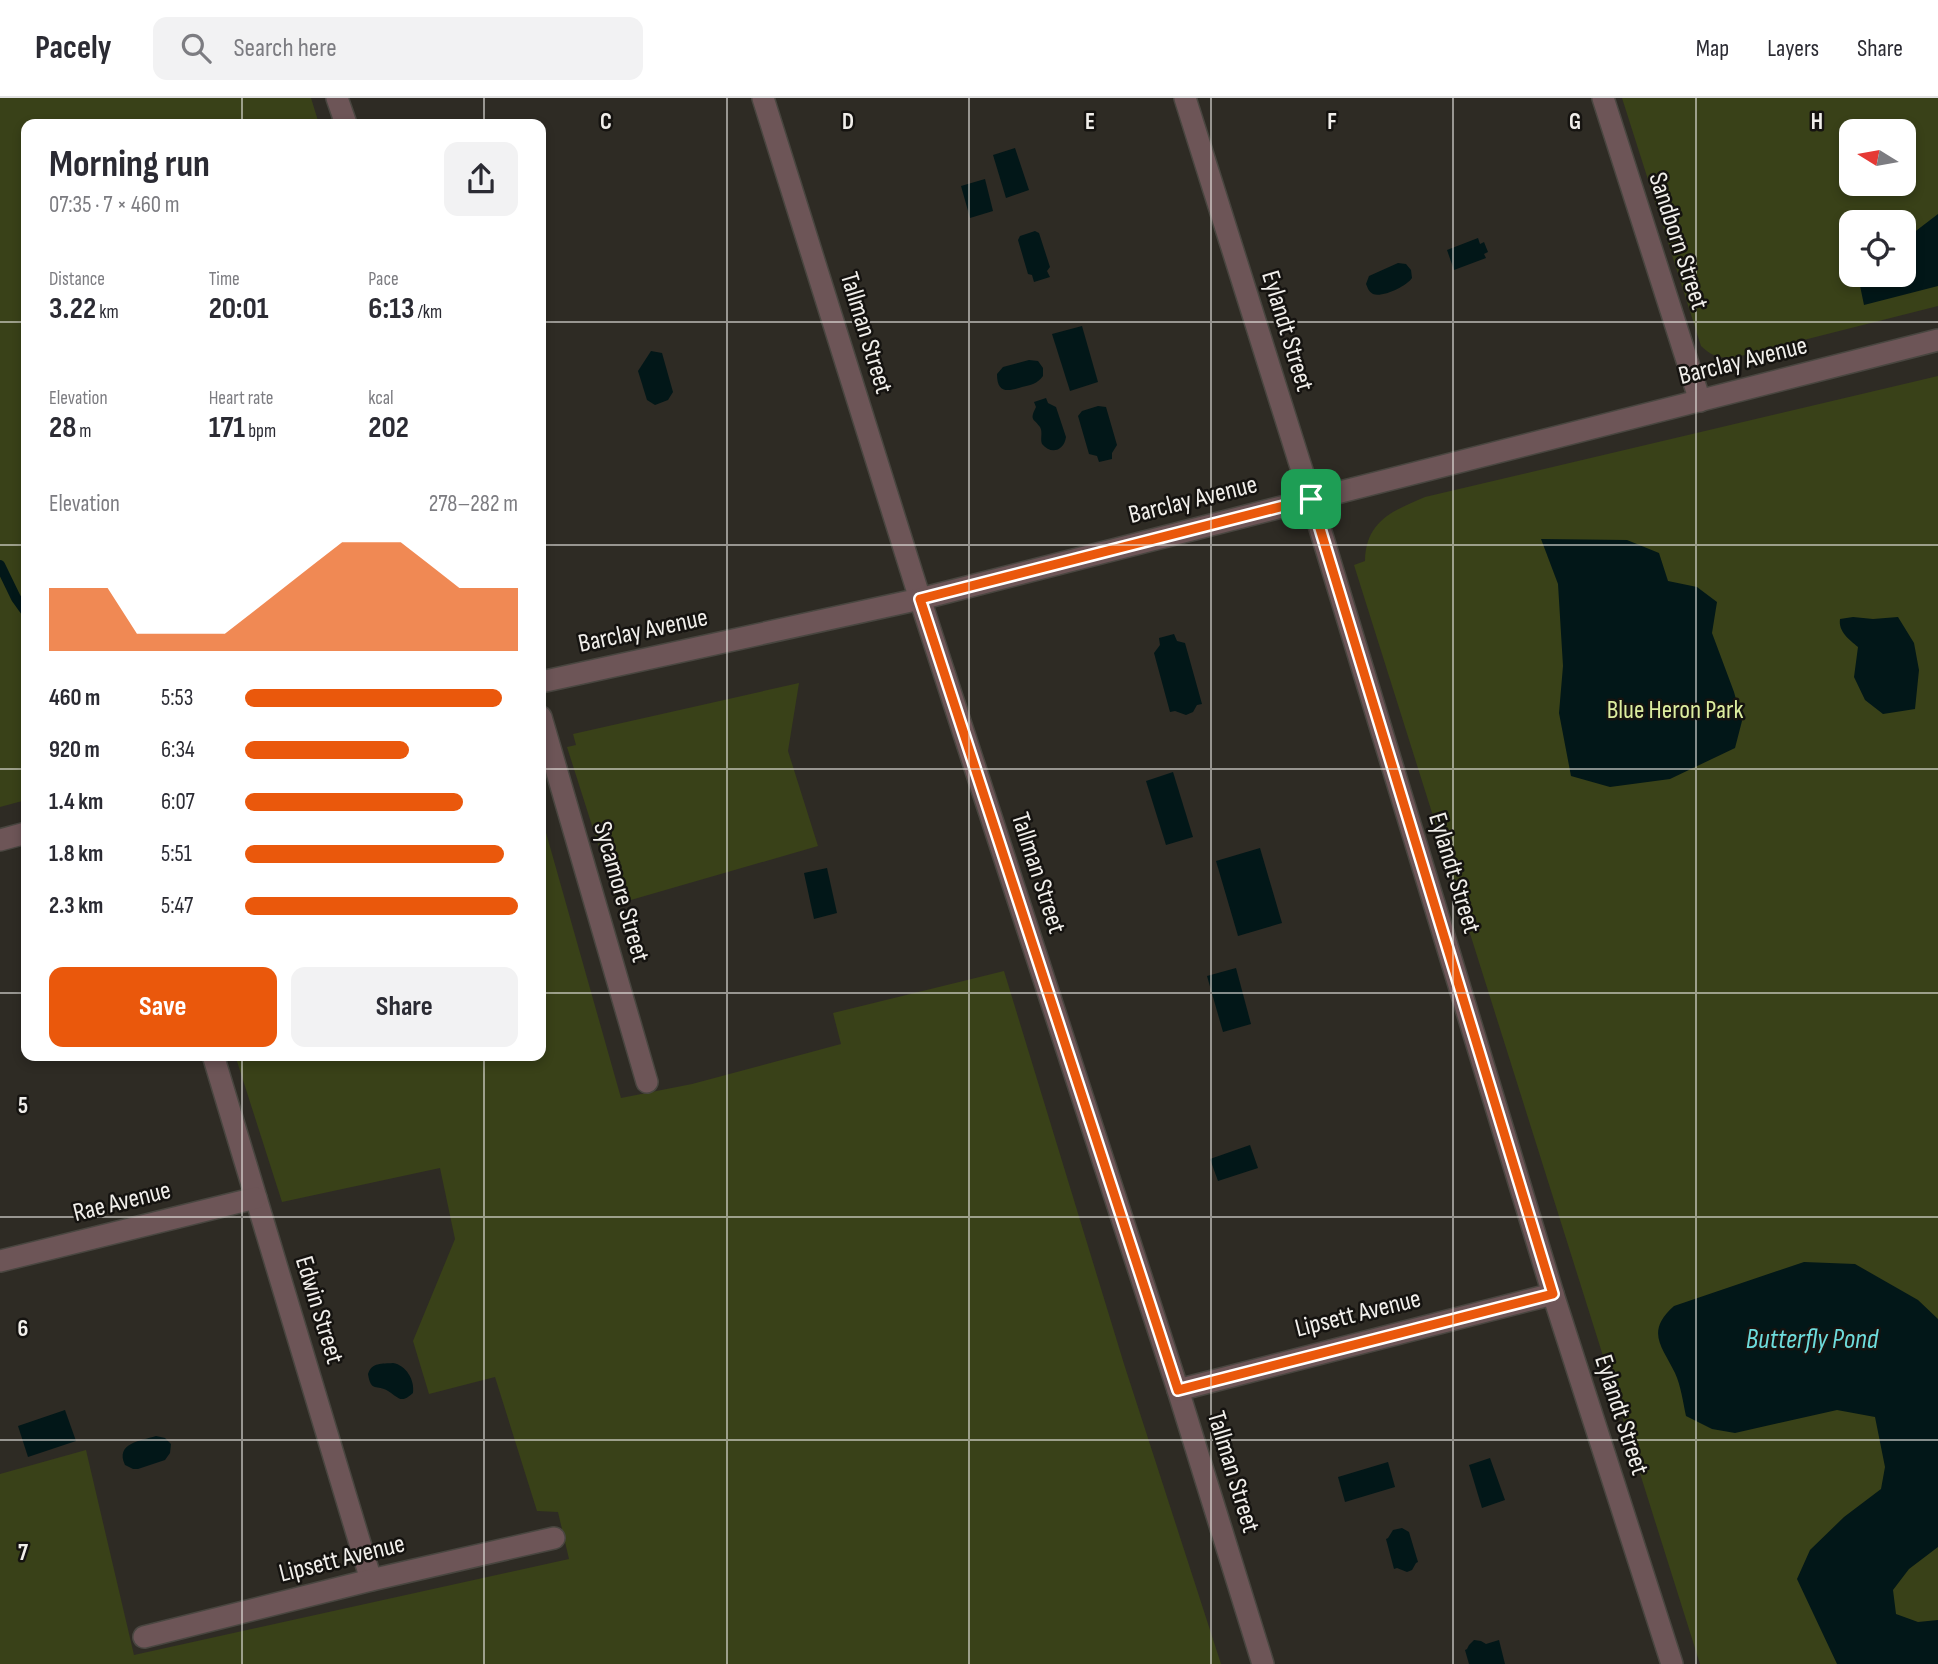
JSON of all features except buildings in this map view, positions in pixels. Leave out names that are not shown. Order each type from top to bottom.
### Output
[{"type":"street","points":[[337,98],[343,119]]},
{"type":"street","name":"Tallman Street","points":[[763,98],[920,599],[1178,1390],[1263,1664]]},
{"type":"street","name":"Eylandt Street","points":[[1185,98],[1311,499],[1553,1294],[1672,1664]]},
{"type":"street","name":"Sandborn Street","points":[[1603,98],[1700,401]]},
{"type":"street","name":"Barclay Avenue","points":[[546,681],[920,599],[1938,340]]},
{"type":"street","name":"Sycamore Street","points":[[546,734],[647,1082]]},
{"type":"street","points":[[0,840],[21,834]]},
{"type":"street","name":"Edwin Street","points":[[215,1061],[371,1580]]},
{"type":"street","name":"Rae Avenue","points":[[0,1261],[256,1198]]},
{"type":"street","name":"Lipsett Avenue","points":[[1178,1390],[1553,1294]]},
{"type":"street","name":"Lipsett Avenue","points":[[145,1637],[371,1580],[554,1538]]},
{"type":"green space","points":[[0,98],[311,98],[317,119],[21,119],[21,801],[0,807]]},
{"type":"green space","points":[[1622,98],[1938,98],[1938,306],[1737,357],[1726,358],[1709,353],[1701,346]]},
{"type":"green space","name":"Blue Heron Park","points":[[1938,376],[1938,1664],[1700,1664],[1354,565],[1365,561],[1370,536],[1383,519],[1425,497]]},
{"type":"green space","points":[[799,683],[788,751],[818,846],[617,904],[567,747],[576,745],[573,734]]},
{"type":"green space","points":[[546,833],[621,1098],[692,1084],[841,1044],[833,1013],[1004,971],[1124,1364],[1221,1664],[0,1664],[0,1474],[86,1450],[134,1655],[569,1559],[558,1512],[537,1511],[495,1377],[429,1394],[413,1341],[455,1239],[440,1168],[282,1202],[237,1061],[546,1061]]},
{"type":"water","points":[[1015,148],[1029,190],[1006,198],[993,155]]},
{"type":"water","points":[[985,179],[993,211],[970,218],[961,186]]},
{"type":"water","points":[[1938,214],[1938,286],[1864,305],[1860,287],[1916,287],[1916,231]]},
{"type":"water","points":[[1035,231],[1039,233],[1050,267],[1047,271],[1050,277],[1034,282],[1032,275],[1028,274],[1018,240],[1020,236]]},
{"type":"water","points":[[1478,238],[1480,244],[1484,242],[1488,252],[1484,254],[1486,258],[1454,270],[1447,250]]},
{"type":"water","points":[[1398,263],[1406,264],[1411,270],[1412,278],[1400,288],[1388,293],[1377,295],[1370,292],[1366,284],[1369,276]]},
{"type":"water","points":[[1082,326],[1098,382],[1070,391],[1052,334]]},
{"type":"water","points":[[651,351],[662,353],[673,392],[668,400],[655,405],[647,400],[638,371]]},
{"type":"water","points":[[1029,360],[1038,361],[1043,368],[1041,379],[1017,389],[1001,388],[997,374],[1003,367]]},
{"type":"water","points":[[1046,398],[1048,403],[1056,407],[1066,437],[1063,446],[1057,450],[1049,450],[1042,444],[1041,429],[1033,419],[1036,407],[1034,402]]},
{"type":"water","points":[[1098,406],[1106,407],[1117,445],[1112,459],[1099,462],[1097,456],[1089,454],[1078,416],[1082,411]]},
{"type":"water","points":[[1541,539],[1627,540],[1659,553],[1668,581],[1697,587],[1717,602],[1712,633],[1742,721],[1735,748],[1670,779],[1610,787],[1571,776],[1559,713],[1563,666],[1558,584]]},
{"type":"water","points":[[1898,617],[1914,643],[1919,670],[1915,709],[1883,714],[1865,700],[1854,677],[1858,647],[1845,635],[1840,624],[1840,619]]},
{"type":"water","points":[[1174,634],[1177,641],[1185,643],[1202,704],[1186,715],[1170,712],[1154,653],[1160,645],[1159,638]]},
{"type":"water","points":[[1173,772],[1193,837],[1166,845],[1146,781]]},
{"type":"water","points":[[1260,848],[1282,923],[1238,936],[1216,861]]},
{"type":"water","points":[[827,868],[837,913],[814,919],[804,873]]},
{"type":"water","points":[[1236,968],[1251,1024],[1223,1032],[1207,976]]},
{"type":"water","points":[[1250,1145],[1258,1168],[1218,1181],[1210,1159]]},
{"type":"water","name":"Butterfly Pond","points":[[1804,1262],[1855,1264],[1918,1300],[1938,1319],[1938,1547],[1909,1569],[1893,1590],[1896,1614],[1918,1622],[1938,1620],[1938,1664],[1837,1664],[1797,1579],[1810,1550],[1844,1517],[1881,1489],[1885,1467],[1875,1417],[1837,1410],[1735,1433],[1712,1429],[1686,1416],[1677,1378],[1661,1347],[1658,1332],[1660,1324],[1674,1306]]},
{"type":"water","points":[[393,1363],[406,1370],[411,1378],[413,1393],[406,1398],[400,1399],[373,1386],[369,1380],[368,1374],[372,1367]]},
{"type":"water","points":[[65,1410],[76,1441],[28,1457],[18,1426]]},
{"type":"water","points":[[156,1436],[165,1438],[171,1444],[170,1453],[165,1460],[138,1469],[125,1465],[123,1452],[126,1447]]},
{"type":"water","points":[[1490,1458],[1505,1500],[1482,1508],[1469,1465]]},
{"type":"water","points":[[1388,1462],[1395,1487],[1345,1502],[1338,1477]]},
{"type":"water","points":[[1402,1528],[1409,1532],[1418,1562],[1407,1572],[1394,1569],[1386,1539],[1393,1530]]},
{"type":"water","points":[[1474,1640],[1486,1644],[1499,1640],[1505,1664],[1469,1664],[1465,1650]]},
{"type":"waterway","points":[[0,565],[21,605]]},
{"type":"route","points":[[1311,499],[1553,1294],[1178,1390],[920,599],[1311,499]]}]
